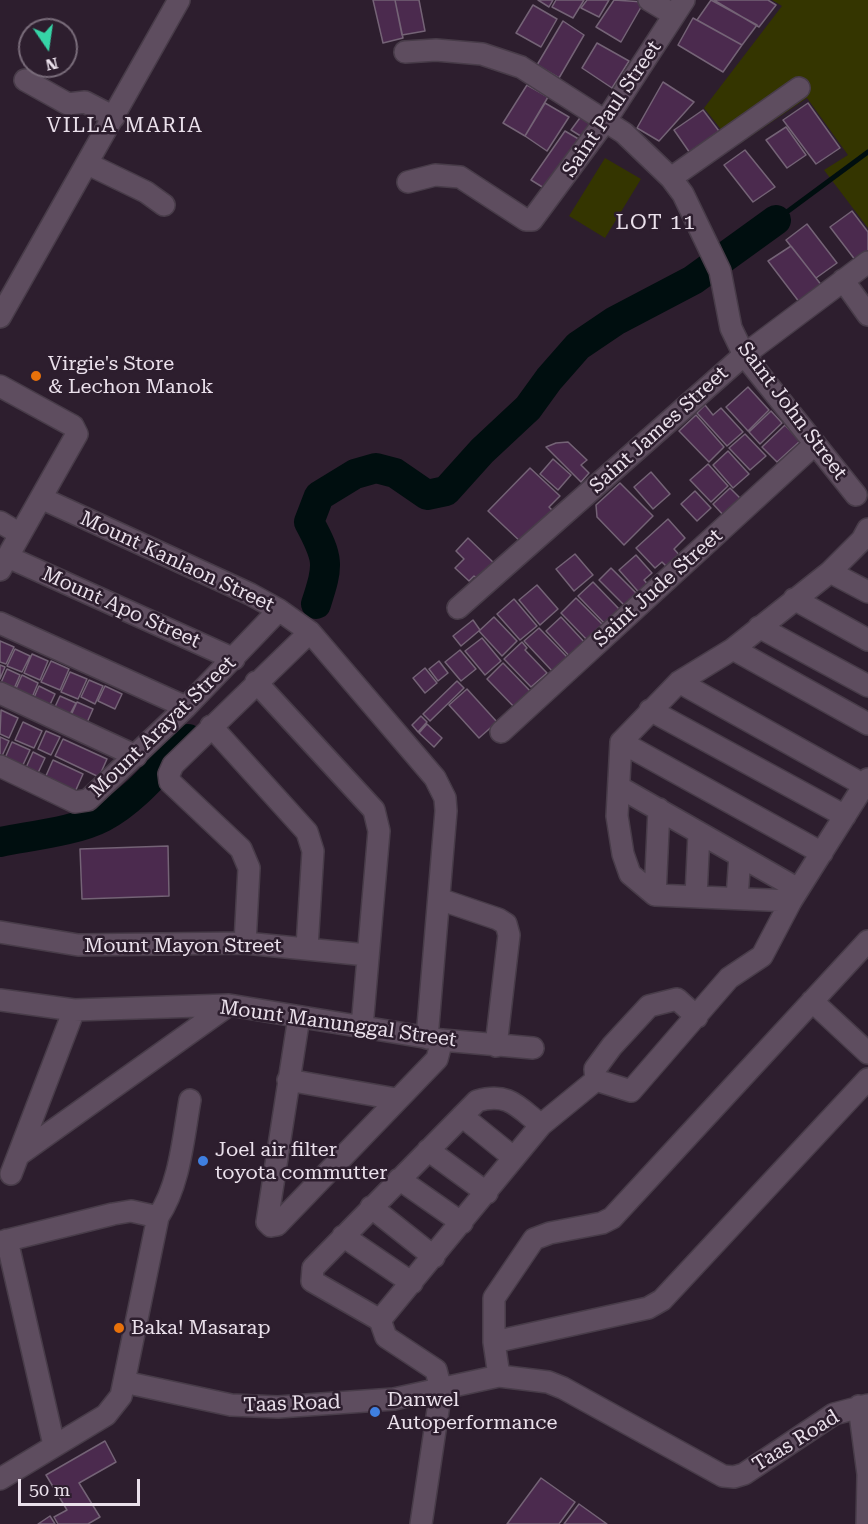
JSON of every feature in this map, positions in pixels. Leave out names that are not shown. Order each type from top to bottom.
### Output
[{"type":"street","points":[[0,317],[179,0]]},
{"type":"street","points":[[649,0],[679,8]]},
{"type":"street","name":"Saint Paul Street","points":[[408,182],[435,175],[460,177],[526,220],[537,216],[606,120],[679,8]]},
{"type":"street","name":"Saint John Street","points":[[405,52],[436,50],[482,54],[521,67],[624,133],[671,178],[683,194],[717,262],[731,328],[744,355],[856,495]]},
{"type":"street","points":[[25,80],[68,104],[85,102],[114,117]]},
{"type":"street","points":[[671,178],[799,88]]},
{"type":"street","points":[[88,164],[146,192],[164,205]]},
{"type":"street","name":"Saint James Street","points":[[458,608],[744,355],[868,262]]},
{"type":"street","points":[[843,280],[868,315]]},
{"type":"street","points":[[0,386],[75,429],[75,442],[4,563]]},
{"type":"street","name":"Saint Jude Street","points":[[501,732],[815,444]]},
{"type":"street","name":"Mount Kanlaon Street","points":[[41,498],[279,610],[310,632],[435,778],[445,798],[446,811],[439,899],[435,1039]]},
{"type":"street","points":[[0,522],[20,534]]},
{"type":"street","points":[[795,895],[737,898],[655,895],[630,874],[623,854],[617,816],[621,742],[679,682],[733,649],[830,572],[866,537]]},
{"type":"street","name":"Mount Apo Street","points":[[4,563],[234,659]]},
{"type":"street","points":[[830,572],[868,592]]},
{"type":"street","points":[[794,599],[868,640]]},
{"type":"street","name":"Mount Arayat Street","points":[[0,766],[81,803],[136,756],[234,659],[279,610]]},
{"type":"street","points":[[0,623],[186,707]]},
{"type":"street","points":[[759,627],[868,686]]},
{"type":"street","points":[[245,943],[249,868],[241,849],[170,782],[169,774],[173,765],[211,726],[310,632]]},
{"type":"street","points":[[733,649],[868,724]]},
{"type":"street","points":[[256,682],[374,810],[379,831],[362,1027]]},
{"type":"street","points":[[596,1080],[631,1091],[729,978],[762,956],[795,895],[866,782],[679,682]]},
{"type":"street","points":[[0,693],[136,756]]},
{"type":"street","points":[[650,710],[845,816]]},
{"type":"street","points":[[211,726],[307,832],[313,851],[307,947]]},
{"type":"street","points":[[621,742],[822,853]]},
{"type":"street","points":[[619,787],[740,856],[795,895]]},
{"type":"street","points":[[655,895],[658,809]]},
{"type":"street","points":[[696,896],[699,833]]},
{"type":"street","points":[[737,898],[740,856]]},
{"type":"street","points":[[439,899],[498,919],[506,924],[508,935],[496,1046]]},
{"type":"street","name":"Mount Mayon Street","points":[[0,932],[78,945],[245,943],[307,947],[368,955]]},
{"type":"street","points":[[499,1376],[494,1342],[494,1298],[534,1239],[550,1233],[602,1223],[612,1218],[868,941]]},
{"type":"street","points":[[596,1080],[596,1070],[606,1054],[649,1006],[678,999],[697,1017]]},
{"type":"street","name":"Mount Manunggal Street","points":[[0,1000],[74,1010],[229,1005],[435,1039],[533,1048]]},
{"type":"street","points":[[812,1001],[868,1053]]},
{"type":"street","points":[[20,1154],[229,1005]]},
{"type":"street","points":[[11,1174],[74,1010]]},
{"type":"street","points":[[299,1017],[267,1222],[271,1226],[277,1224],[437,1059],[435,1039]]},
{"type":"street","points":[[494,1342],[648,1308],[662,1300],[868,1079]]},
{"type":"street","points":[[288,1080],[396,1099]]},
{"type":"street","points":[[380,1320],[541,1125],[596,1080]]},
{"type":"street","points":[[421,1524],[441,1390],[436,1370],[386,1337],[380,1320],[312,1281],[313,1268],[477,1101],[492,1097],[507,1099],[541,1125]]},
{"type":"street","points":[[0,1479],[106,1415],[121,1396],[158,1217],[170,1195],[176,1175],[190,1100]]},
{"type":"street","points":[[462,1116],[514,1158]]},
{"type":"street","points":[[428,1150],[487,1193]]},
{"type":"street","points":[[399,1179],[462,1223]]},
{"type":"street","points":[[371,1207],[434,1257]]},
{"type":"street","points":[[54,1445],[4,1241],[130,1211],[158,1217]]},
{"type":"street","points":[[343,1236],[412,1283]]},
{"type":"street","name":"Taas Road","points":[[124,1382],[231,1405],[278,1407],[394,1399],[499,1376],[548,1383],[563,1388],[717,1472],[734,1477],[744,1474],[834,1414],[864,1406]]},
{"type":"street","points":[[864,1406],[868,1475],[867,1524]]},
{"type":"shaded area","points":[[772,0],[868,0],[868,228],[824,170],[848,155],[807,98],[735,147],[704,108],[782,6]]},
{"type":"shaded area","points":[[605,158],[641,179],[605,238],[569,216]]},
{"type":"building","points":[[373,0],[395,0],[403,38],[383,43]]},
{"type":"building","points":[[395,0],[419,0],[425,31],[402,35]]},
{"type":"building","points":[[538,0],[553,0],[549,7]]},
{"type":"building","points":[[556,0],[584,0],[573,18],[552,7]]},
{"type":"building","points":[[587,0],[609,0],[599,17],[581,8]]},
{"type":"building","points":[[614,0],[644,2],[621,42],[596,27]]},
{"type":"building","points":[[711,0],[757,25],[742,45],[697,20]]},
{"type":"building","points":[[714,0],[768,0],[776,5],[759,27]]},
{"type":"building","points":[[533,5],[557,19],[541,47],[516,33]]},
{"type":"building","points":[[693,18],[742,45],[723,72],[678,45]]},
{"type":"building","points":[[563,21],[584,35],[559,78],[537,65]]},
{"type":"building","points":[[597,43],[629,61],[612,88],[582,68]]},
{"type":"building","points":[[663,82],[694,102],[659,141],[637,128]]},
{"type":"building","points":[[527,85],[548,97],[525,136],[503,123]]},
{"type":"building","points":[[545,103],[569,117],[547,151],[525,136]]},
{"type":"building","points":[[808,103],[840,148],[816,164],[783,120]]},
{"type":"building","points":[[703,110],[722,135],[692,156],[674,130]]},
{"type":"building","points":[[585,111],[602,121],[587,140],[571,130]]},
{"type":"building","points":[[786,127],[806,155],[787,168],[766,140]]},
{"type":"building","points":[[565,131],[587,144],[552,193],[531,180]]},
{"type":"building","points":[[745,150],[775,187],[753,202],[724,165]]},
{"type":"building","points":[[852,211],[868,232],[868,251],[856,261],[830,227]]},
{"type":"building","points":[[807,224],[837,263],[816,278],[786,240]]},
{"type":"building","points":[[791,246],[826,291],[803,307],[768,261]]},
{"type":"building","points":[[748,387],[769,410],[748,431],[726,407]]},
{"type":"building","points":[[705,405],[713,415],[721,408],[743,432],[727,446],[697,413]]},
{"type":"building","points":[[771,411],[782,423],[760,444],[749,432]]},
{"type":"building","points":[[696,415],[724,447],[709,462],[679,431]]},
{"type":"building","points":[[785,425],[800,441],[777,462],[762,447]]},
{"type":"building","points":[[745,434],[766,456],[750,470],[729,448]]},
{"type":"building","points":[[568,442],[587,460],[581,465],[589,473],[581,482],[546,447]]},
{"type":"building","points":[[728,451],[749,474],[733,488],[713,465]]},
{"type":"building","points":[[553,459],[571,475],[558,490],[540,474]]},
{"type":"building","points":[[708,464],[728,486],[711,502],[690,480]]},
{"type":"building","points":[[530,468],[560,496],[549,507],[554,512],[523,544],[488,511]]},
{"type":"building","points":[[651,472],[670,494],[653,509],[634,487]]},
{"type":"building","points":[[620,483],[653,516],[624,545],[597,517],[596,505]]},
{"type":"building","points":[[730,488],[743,501],[726,518],[713,504]]},
{"type":"building","points":[[695,491],[711,508],[697,521],[681,504]]},
{"type":"building","points":[[668,519],[685,538],[674,549],[681,557],[668,568],[662,562],[655,568],[636,548]]},
{"type":"building","points":[[468,538],[496,565],[480,581],[474,576],[469,581],[455,568],[464,559],[456,551]]},
{"type":"building","points":[[575,554],[593,575],[574,591],[556,569]]},
{"type":"building","points":[[636,555],[652,573],[644,580],[651,588],[643,597],[619,570]]},
{"type":"building","points":[[611,568],[638,595],[626,607],[599,580]]},
{"type":"building","points":[[593,582],[621,611],[607,626],[578,596]]},
{"type":"building","points":[[537,585],[558,609],[540,625],[519,600]]},
{"type":"building","points":[[576,598],[605,627],[589,642],[561,613]]},
{"type":"building","points":[[514,599],[537,626],[520,640],[497,614]]},
{"type":"building","points":[[494,617],[517,641],[502,656],[479,631]]},
{"type":"building","points":[[561,617],[587,645],[572,659],[546,631]]},
{"type":"building","points":[[473,620],[480,630],[461,646],[453,636]]},
{"type":"building","points":[[539,628],[569,659],[554,673],[524,641]]},
{"type":"building","points":[[482,638],[501,661],[485,675],[465,651]]},
{"type":"building","points":[[0,641],[14,647],[6,664],[0,662]]},
{"type":"building","points":[[522,642],[527,648],[525,650],[547,673],[531,687],[504,659]]},
{"type":"building","points":[[15,649],[30,656],[22,672],[7,666]]},
{"type":"building","points":[[460,650],[476,669],[461,681],[445,662]]},
{"type":"building","points":[[32,654],[48,661],[40,680],[24,673]]},
{"type":"building","points":[[51,661],[69,669],[60,690],[41,682]]},
{"type":"building","points":[[439,661],[448,673],[438,681],[429,669]]},
{"type":"building","points":[[503,663],[535,696],[519,712],[487,679]]},
{"type":"building","points":[[0,665],[5,667],[0,679]]},
{"type":"building","points":[[425,668],[437,683],[425,693],[413,678]]},
{"type":"building","points":[[7,669],[20,675],[13,691],[0,685]]},
{"type":"building","points":[[70,672],[87,679],[78,699],[61,692]]},
{"type":"building","points":[[22,675],[38,683],[31,700],[14,693]]},
{"type":"building","points":[[89,680],[103,686],[95,704],[81,697]]},
{"type":"building","points":[[457,681],[464,688],[430,721],[423,714]]},
{"type":"building","points":[[39,686],[55,694],[48,709],[32,702]]},
{"type":"building","points":[[105,686],[122,694],[115,709],[98,701]]},
{"type":"building","points":[[467,689],[497,722],[479,738],[449,705]]},
{"type":"building","points":[[60,696],[76,703],[69,716],[54,709]]},
{"type":"building","points":[[77,702],[93,709],[85,727],[69,720]]},
{"type":"building","points":[[1,710],[18,718],[9,738],[0,734]]},
{"type":"building","points":[[421,716],[427,722],[418,732],[412,725]]},
{"type":"building","points":[[23,722],[42,731],[34,748],[15,740]]},
{"type":"building","points":[[427,724],[442,738],[434,747],[419,733]]},
{"type":"building","points":[[46,731],[60,737],[51,755],[38,749]]},
{"type":"building","points":[[0,737],[9,741],[2,756],[0,755]]},
{"type":"building","points":[[63,739],[107,759],[99,777],[55,756]]},
{"type":"building","points":[[12,742],[30,750],[22,767],[5,758]]},
{"type":"building","points":[[33,752],[45,758],[37,775],[25,770]]},
{"type":"building","points":[[53,760],[83,774],[75,792],[45,778]]},
{"type":"building","points":[[168,846],[169,896],[82,899],[80,849]]},
{"type":"building","points":[[105,1441],[116,1462],[79,1483],[100,1517],[88,1524],[58,1524],[54,1517],[67,1510],[46,1475]]},
{"type":"building","points":[[541,1478],[575,1502],[559,1524],[507,1524]]},
{"type":"building","points":[[579,1504],[607,1524],[564,1524]]},
{"type":"building","points":[[50,1516],[55,1524],[38,1524]]},
{"type":"waterway","points":[[776,220],[868,152]]},
{"type":"waterway","points":[[316,604],[323,580],[325,562],[309,522],[319,496],[355,474],[376,468],[395,473],[427,495],[446,491],[482,451],[528,408],[549,379],[578,346],[615,321],[693,280],[776,220]]},
{"type":"waterway","points":[[0,842],[67,829],[103,817],[138,792],[188,739]]},
{"type":"place","name":"Virgie's Store & Lechon Manok","points":[[36,376]]},
{"type":"place","name":"Joel air filter toyota commutter","points":[[203,1161]]},
{"type":"place","name":"Baka! Masarap","points":[[119,1328]]},
{"type":"place","name":"Danwel Autoperformance","points":[[375,1412]]},
{"type":"district","name":"VILLA MARIA","points":[[125,126]]},
{"type":"district","name":"LOT 11","points":[[656,223]]}]
